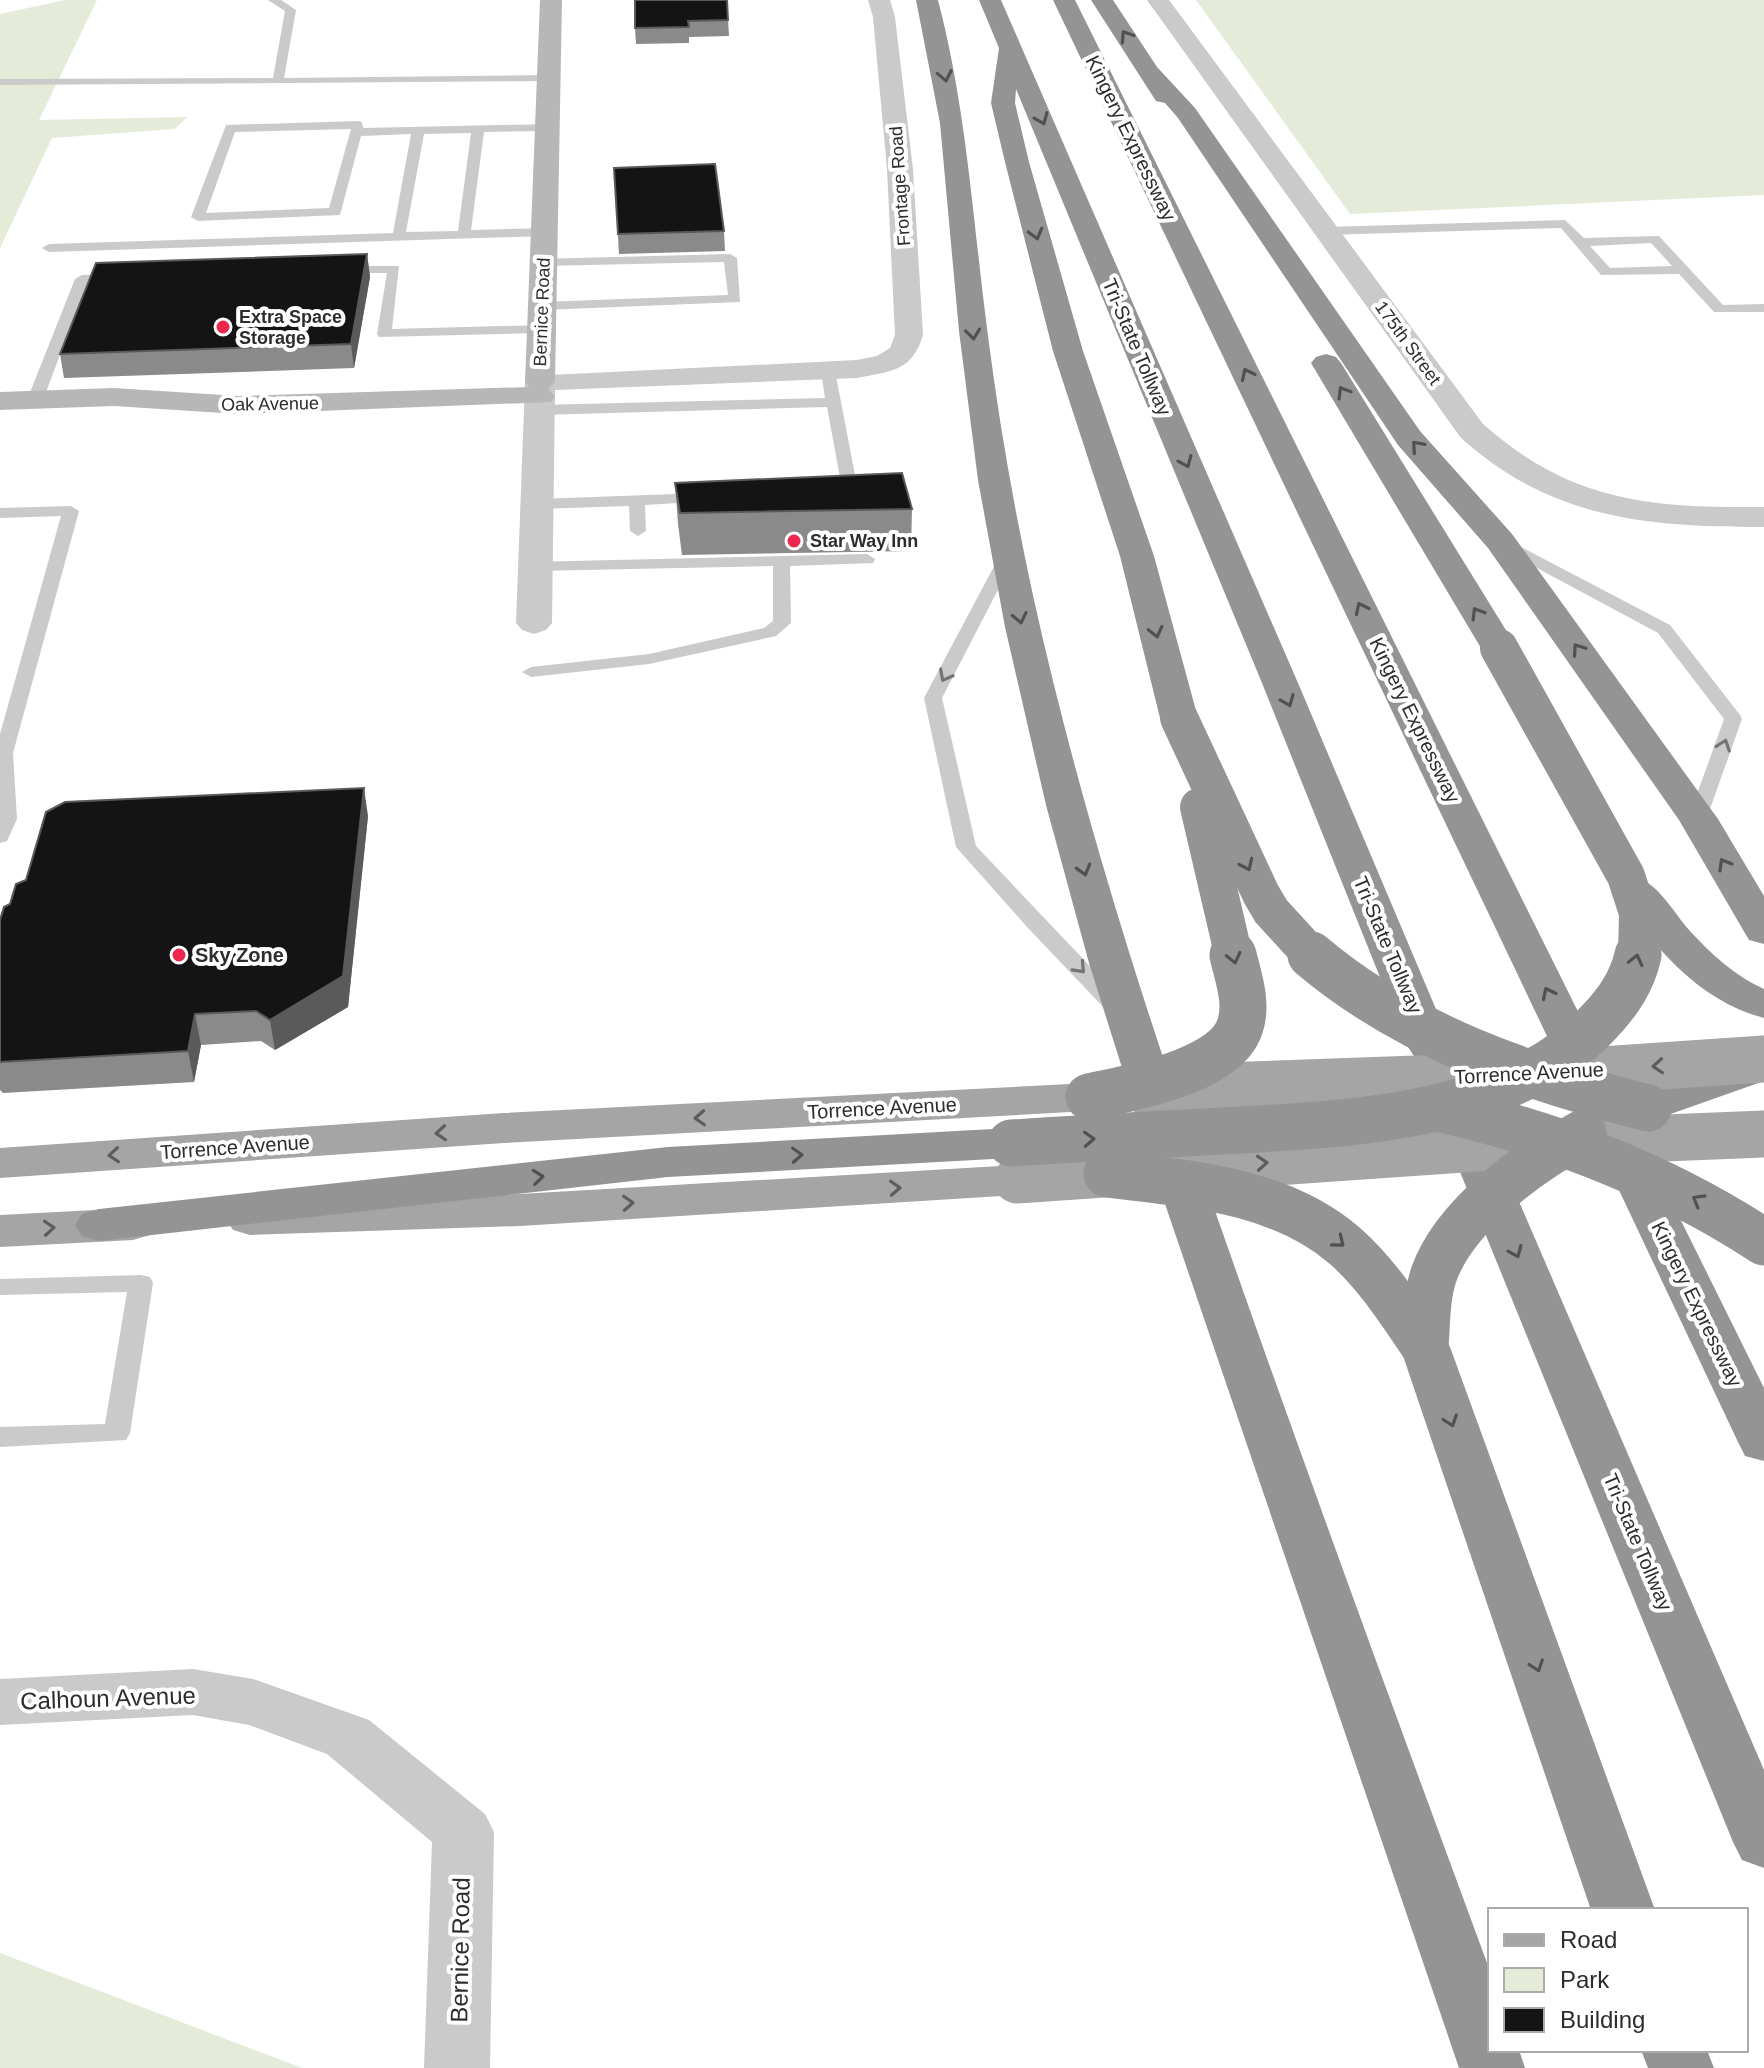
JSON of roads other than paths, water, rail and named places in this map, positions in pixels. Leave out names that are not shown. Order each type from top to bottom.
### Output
[{"type":"highway","points":[[927,0],[951,109],[983,422],[1007,557],[1046,728],[1127,1018],[1258,1407],[1492,2068]]},
{"type":"highway","points":[[990,0],[1009,48],[1003,103],[1017,162],[1068,351],[1137,556],[1179,718],[1243,998],[1242,1020],[1236,1036],[1210,1058],[1169,1075],[1089,1097]]},
{"type":"highway","name":"Kingery Expressway","points":[[1064,0],[1764,1442]]},
{"type":"highway","points":[[1102,0],[1149,72],[1499,648],[1633,888],[1698,966],[1724,986],[1764,1005]]},
{"type":"highway","name":"Tri-State Tollway","points":[[1009,48],[1038,108],[1764,1842]]},
{"type":"highway","points":[[1149,72],[1187,113],[1409,438],[1500,541],[1698,819],[1764,931]]},
{"type":"highway","points":[[1179,718],[1262,897],[1297,941],[1349,985],[1391,1013],[1484,1059],[1528,1075],[1648,1108],[1764,1124]]},
{"type":"highway","points":[[1010,1142],[1330,1125],[1435,1108],[1480,1095],[1528,1075],[1586,1037],[1625,991],[1633,973],[1641,935],[1633,888]]},
{"type":"highway","points":[[1425,1347],[1430,1291],[1436,1270],[1465,1227],[1497,1196],[1566,1142],[1764,1066]]},
{"type":"highway","points":[[1220,1086],[1362,1097],[1435,1108],[1566,1142],[1668,1183],[1764,1242]]},
{"type":"highway","points":[[1107,1174],[1211,1188],[1275,1204],[1299,1215],[1344,1245],[1389,1295],[1425,1347],[1622,1908]]},
{"type":"main road","name":"Torrence Avenue","points":[[0,1231],[520,1210],[1010,1142],[1089,1097],[1220,1086],[1528,1075],[1764,1059]]},
{"type":"main road","name":"Torrence Avenue","points":[[0,1163],[504,1128],[1010,1142],[1107,1174],[1566,1142],[1764,1134]]},
{"type":"street","name":"Bernice Road","points":[[534,623],[551,0]]},
{"type":"street","name":"Frontage Road","points":[[879,0],[884,17],[900,169],[909,335],[903,353],[886,363]]},
{"type":"street","name":"175th Street","points":[[1158,0],[1472,431],[1491,451],[1517,471],[1584,500],[1625,509],[1709,518],[1764,517]]},
{"type":"street","name":"Oak Avenue","points":[[0,401],[149,397],[196,404],[238,405],[540,396],[828,371],[886,363]]},
{"type":"street","name":"Calhoun Avenue","points":[[0,1702],[193,1692],[253,1702],[348,1737],[463,1832]]},
{"type":"street","name":"Bernice Road","points":[[457,2068],[463,1832]]},
{"type":"lane","points":[[273,0],[291,10],[278,81]]},
{"type":"lane","points":[[0,82],[399,83],[549,78]]},
{"type":"lane","points":[[189,244],[198,217],[230,128],[358,125],[335,212],[198,217]]},
{"type":"lane","points":[[356,132],[547,127]]},
{"type":"lane","points":[[464,235],[478,129]]},
{"type":"lane","points":[[399,237],[418,131]]},
{"type":"lane","points":[[1326,231],[1565,224],[1606,272],[1682,270]]},
{"type":"lane","points":[[49,248],[544,232]]},
{"type":"lane","points":[[1580,242],[1654,239],[1719,309],[1764,308]]},
{"type":"lane","points":[[331,271],[394,269],[384,334],[735,299],[730,258],[543,262]]},
{"type":"lane","points":[[35,400],[82,279],[129,278]]},
{"type":"lane","points":[[821,494],[836,493],[849,485],[828,371]]},
{"type":"lane","points":[[540,396],[834,402]]},
{"type":"lane","points":[[537,504],[714,497]]},
{"type":"lane","points":[[637,500],[638,531]]},
{"type":"lane","points":[[0,513],[71,511],[2,753],[7,819],[0,837]]},
{"type":"lane","points":[[1500,541],[1664,629],[1733,719],[1698,819]]},
{"type":"lane","points":[[1007,557],[933,698],[966,847],[1035,924],[1127,1018]]},
{"type":"lane","points":[[536,566],[639,559],[867,559]]},
{"type":"lane","points":[[531,672],[649,659],[770,632],[782,623],[781,561]]},
{"type":"lane","points":[[0,1287],[141,1283],[117,1433],[0,1437]]},
{"type":"place","name":"Extra Space Storage","points":[[223,327]]},
{"type":"place","name":"Star Way Inn","points":[[794,541]]},
{"type":"place","name":"Sky Zone","points":[[179,955]]}]
